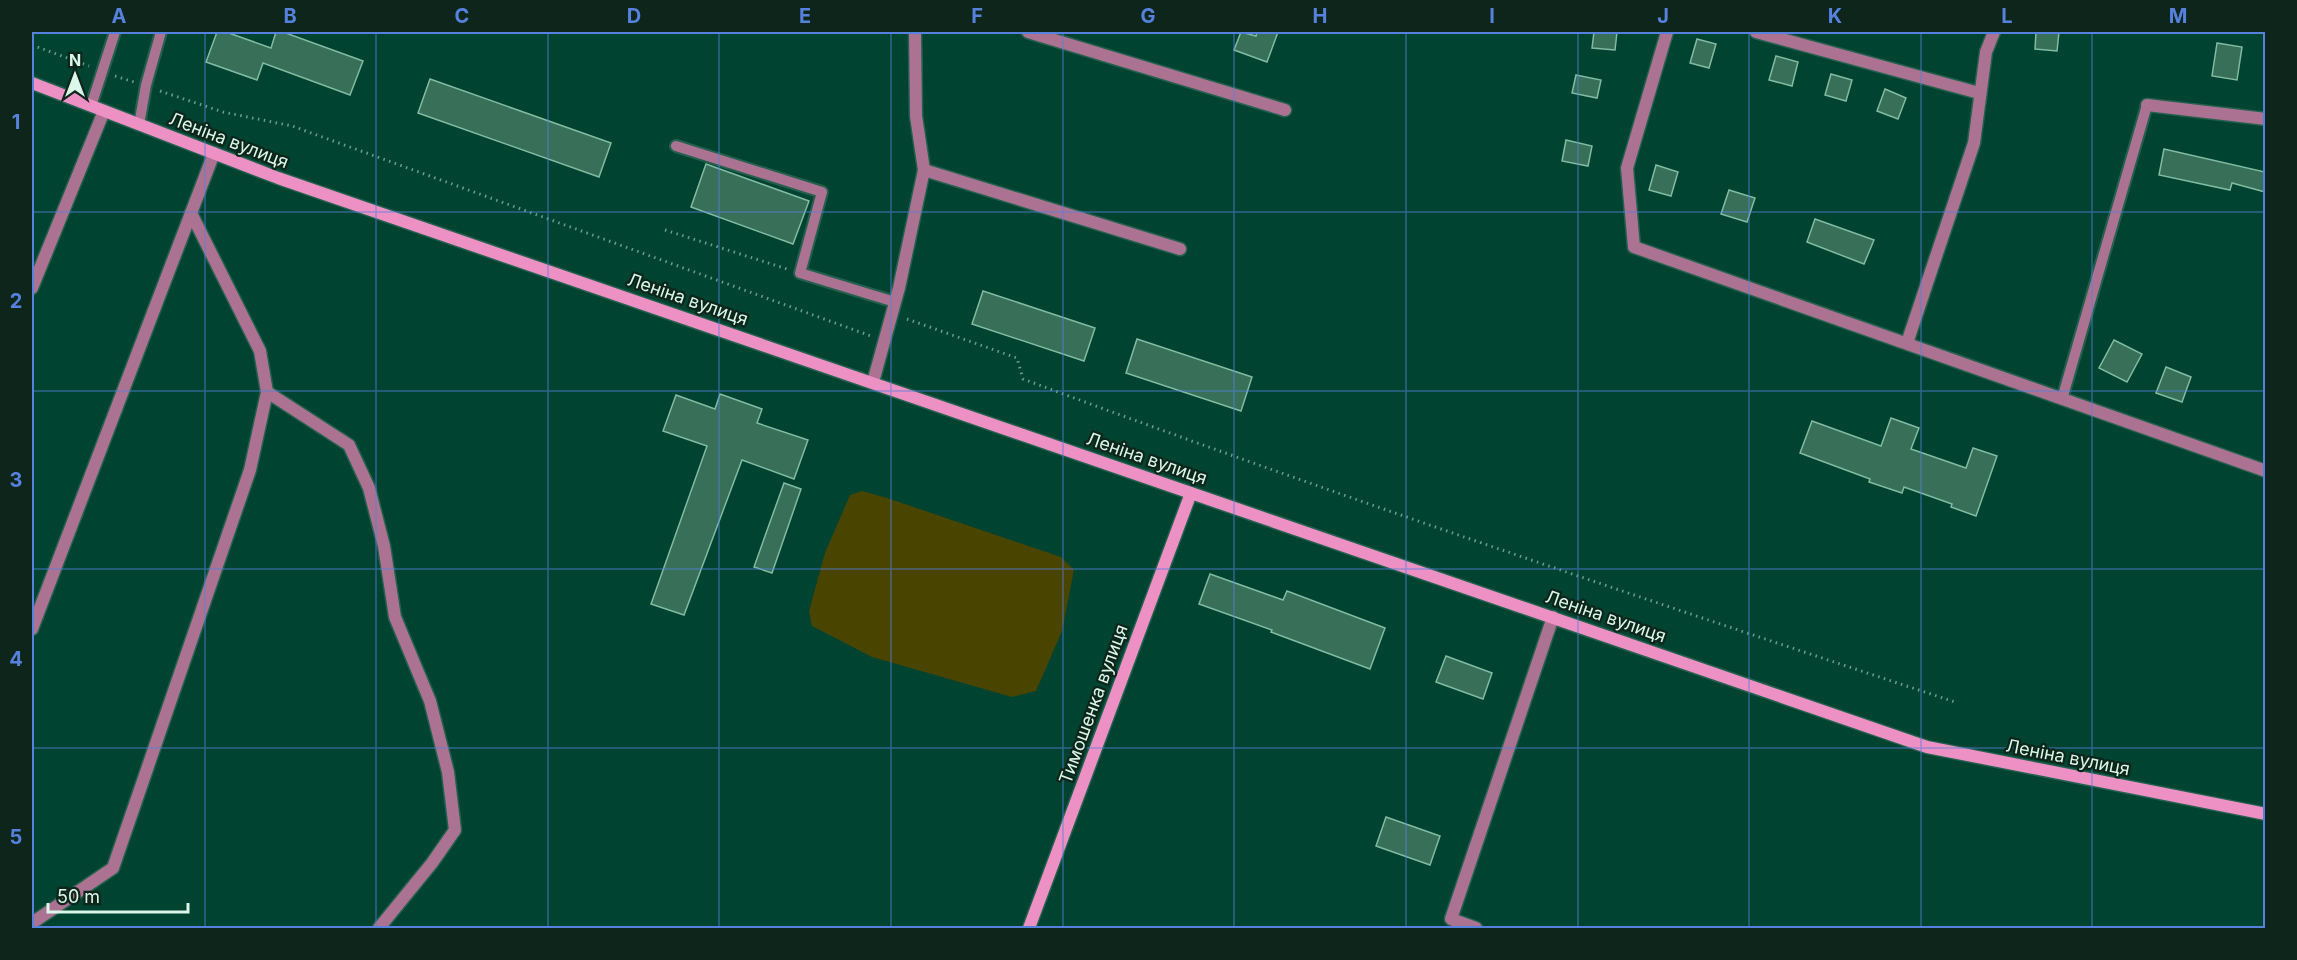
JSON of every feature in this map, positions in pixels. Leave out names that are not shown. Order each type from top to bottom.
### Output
[{"type":"street","points":[[873,382],[893,308],[924,170],[916,116],[915,32]]},
{"type":"street","points":[[1028,32],[1285,110]]},
{"type":"street","points":[[1667,32],[1627,168],[1634,247],[2265,471]]},
{"type":"street","points":[[1756,32],[1979,93]]},
{"type":"street","points":[[1907,343],[1974,143],[1986,52],[1994,32]]},
{"type":"street","name":"Леніна вулиця","points":[[32,83],[278,178],[1927,747],[2265,814]]},
{"type":"street","points":[[2147,105],[2265,119]]},
{"type":"street","points":[[32,288],[104,111]]},
{"type":"street","points":[[32,629],[214,153]]},
{"type":"street","points":[[924,170],[1180,249]]},
{"type":"street","points":[[32,923],[113,868],[250,470],[267,392],[260,351],[191,213]]},
{"type":"street","points":[[267,392],[349,445],[369,488],[382,537],[394,617],[430,701],[448,772],[455,830],[432,863],[379,928]]},
{"type":"street","name":"Тимошенка вулиця","points":[[1029,928],[1191,493]]},
{"type":"street","points":[[1476,928],[1451,919],[1553,617]]},
{"type":"lane","points":[[91,106],[115,32]]},
{"type":"lane","points":[[139,125],[160,32]]},
{"type":"lane","points":[[2062,399],[2147,105]]},
{"type":"lane","points":[[676,146],[822,192],[800,273],[893,308]]},
{"type":"path","points":[[32,45],[223,112],[292,126],[884,340]]},
{"type":"path","points":[[665,230],[800,273]]},
{"type":"path","points":[[893,308],[1017,358],[1023,379],[1100,408],[1701,618],[1955,702]]},
{"type":"shaded area","points":[[862,491],[1061,557],[1074,570],[1062,631],[1036,691],[1012,697],[872,657],[812,626],[809,611],[825,553],[850,495]]},
{"type":"building","points":[[217,32],[226,32],[271,48],[276,32],[283,32],[363,61],[350,95],[263,63],[257,80],[206,62]]},
{"type":"building","points":[[1241,32],[1256,36],[1257,32],[1278,32],[1267,62],[1234,50]]},
{"type":"building","points":[[1594,32],[1617,32],[1615,50],[1592,48]]},
{"type":"building","points":[[2036,32],[2059,32],[2057,51],[2035,49]]},
{"type":"building","points":[[1697,39],[1716,44],[1709,68],[1690,63]]},
{"type":"building","points":[[2217,43],[2242,47],[2237,80],[2212,76]]},
{"type":"building","points":[[1776,56],[1798,62],[1792,86],[1769,80]]},
{"type":"building","points":[[1831,74],[1852,80],[1846,101],[1825,95]]},
{"type":"building","points":[[1576,75],[1601,80],[1597,98],[1572,93]]},
{"type":"building","points":[[430,79],[611,143],[599,177],[418,113]]},
{"type":"building","points":[[1885,89],[1906,98],[1898,119],[1877,111]]},
{"type":"building","points":[[1566,140],[1592,146],[1588,166],[1562,161]]},
{"type":"building","points":[[2164,149],[2265,172],[2265,192],[2232,183],[2230,190],[2159,175]]},
{"type":"building","points":[[706,164],[809,201],[793,244],[691,207]]},
{"type":"building","points":[[1656,165],[1678,172],[1671,196],[1649,190]]},
{"type":"building","points":[[1729,190],[1755,198],[1747,222],[1721,214]]},
{"type":"building","points":[[1815,219],[1874,240],[1864,264],[1807,242]]},
{"type":"building","points":[[983,291],[1095,328],[1084,361],[972,324]]},
{"type":"building","points":[[1137,339],[1252,377],[1241,411],[1126,373]]},
{"type":"building","points":[[2114,340],[2142,354],[2127,382],[2099,368]]},
{"type":"building","points":[[2166,367],[2191,377],[2182,402],[2156,393]]},
{"type":"building","points":[[720,394],[762,409],[757,423],[808,440],[794,479],[742,460],[684,615],[651,604],[707,446],[663,431],[676,395],[715,409]]},
{"type":"building","points":[[1891,418],[1919,428],[1911,449],[1966,468],[1973,448],[1997,456],[1976,516],[1951,507],[1952,504],[1904,487],[1902,493],[1869,482],[1870,479],[1800,453],[1812,421],[1881,446]]},
{"type":"building","points":[[784,483],[801,489],[772,573],[754,567]]},
{"type":"building","points":[[1210,574],[1283,600],[1287,591],[1385,628],[1370,669],[1199,604]]},
{"type":"building","points":[[1446,656],[1492,673],[1483,699],[1436,682]]},
{"type":"building","points":[[1386,817],[1440,836],[1430,865],[1376,846]]}]
